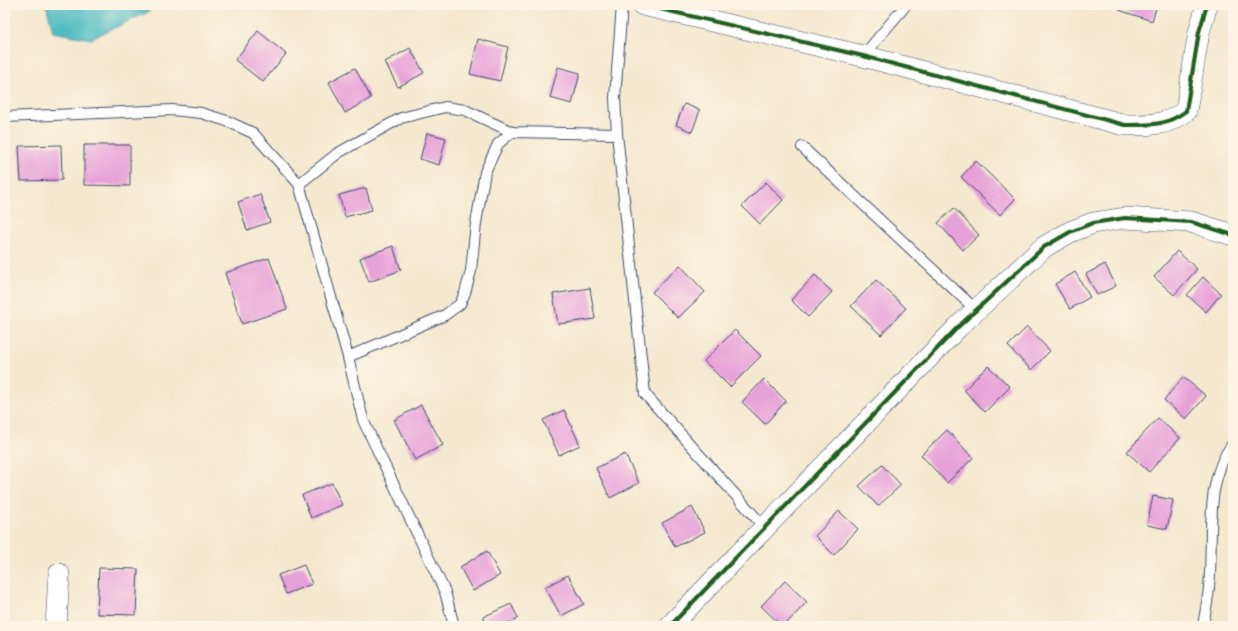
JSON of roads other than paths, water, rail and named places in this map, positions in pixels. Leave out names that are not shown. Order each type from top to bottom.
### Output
[{"type":"street","points":[[643,5],[864,56],[1125,125],[1148,125],[1174,120],[1186,111],[1199,32],[1207,5]]},
{"type":"street","points":[[670,626],[975,309],[1044,247],[1070,232],[1093,223],[1126,218],[1191,222],[1233,235]]},
{"type":"street","points":[[56,626],[59,574]]},
{"type":"lane","points":[[622,5],[615,98],[617,134],[645,394],[765,528]]},
{"type":"lane","points":[[864,56],[906,5]]},
{"type":"lane","points":[[298,184],[338,153],[401,118],[446,107],[465,110],[512,132],[617,134]]},
{"type":"lane","points":[[5,117],[172,110],[201,113],[253,133],[298,184],[348,357],[363,420],[445,592],[454,626]]},
{"type":"lane","points":[[348,357],[445,315],[460,304],[471,272],[476,223],[486,172],[498,144],[512,132]]},
{"type":"lane","points":[[802,147],[975,309]]},
{"type":"lane","points":[[1203,626],[1209,586],[1214,489],[1227,451],[1233,443]]},
{"type":"water","points":[[46,5],[152,5],[148,12],[91,39],[53,32]]}]
